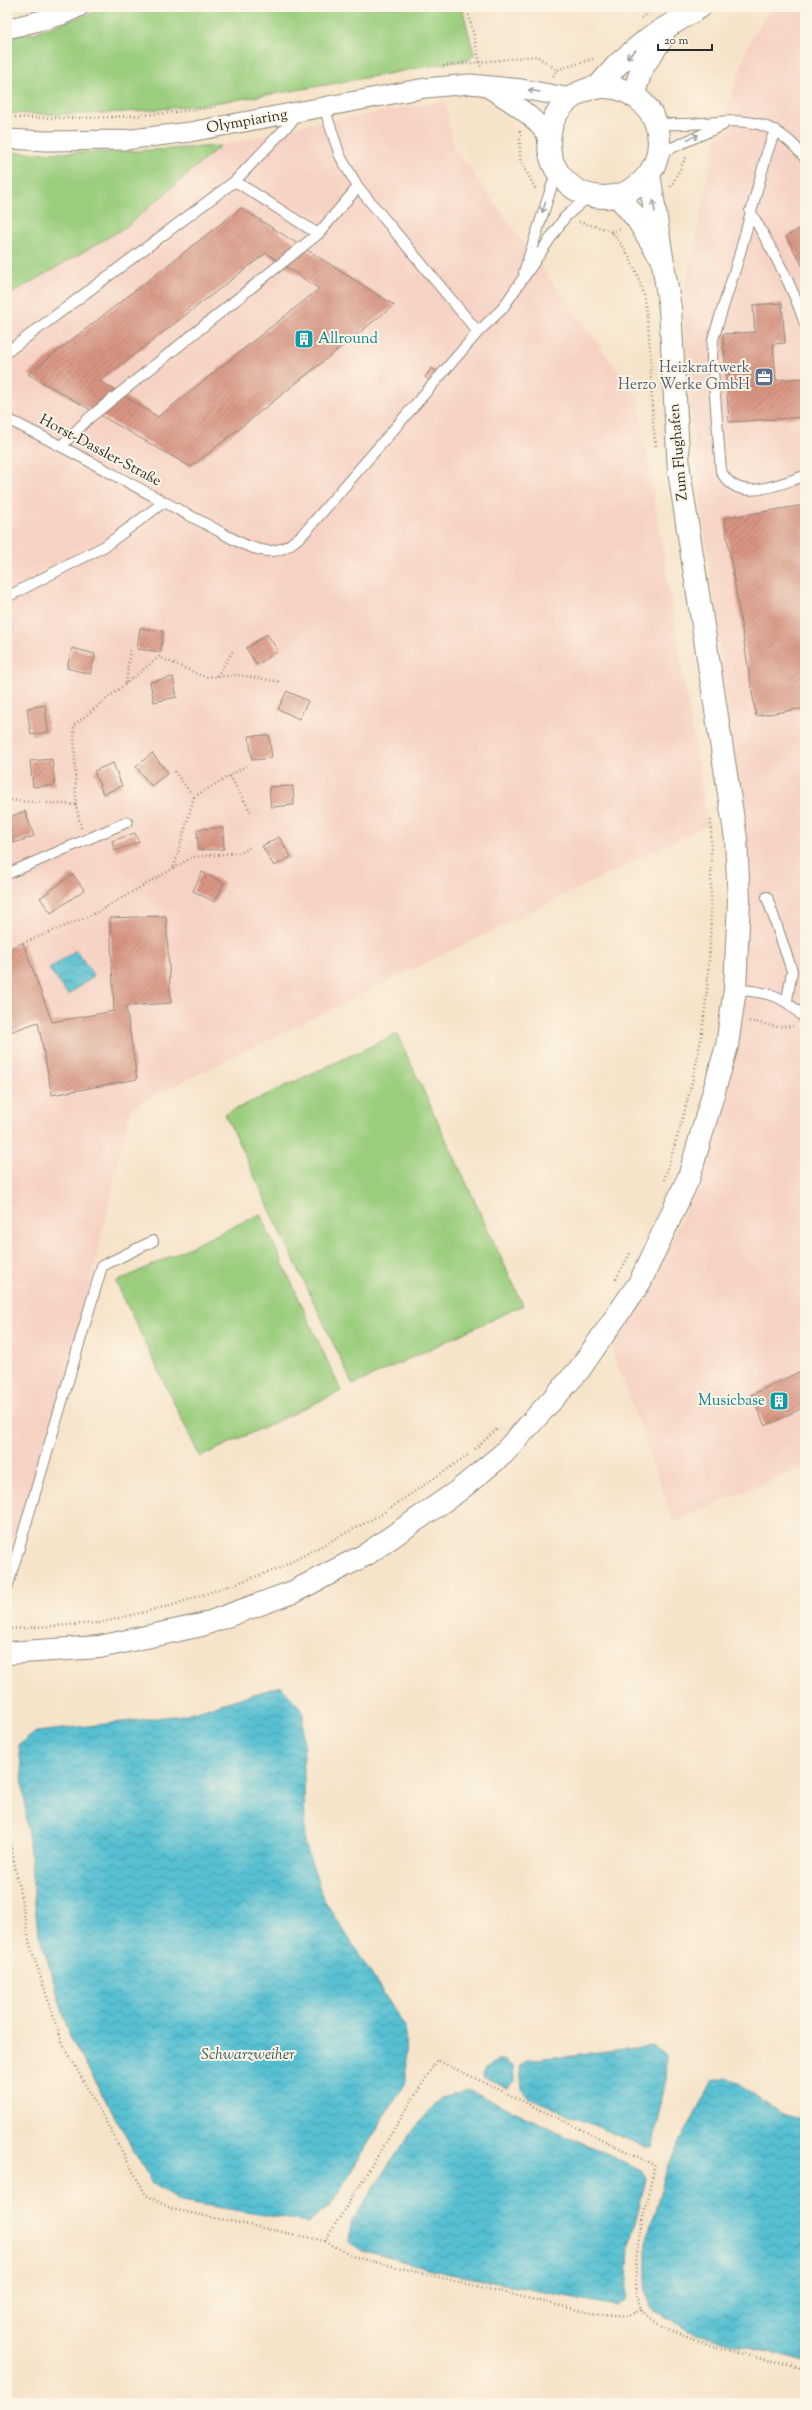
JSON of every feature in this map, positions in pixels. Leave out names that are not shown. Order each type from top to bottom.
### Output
[{"type":"street","points":[[7,29],[62,15],[79,7]]},
{"type":"street","points":[[597,88],[618,64],[650,37],[700,7]]},
{"type":"street","points":[[633,96],[642,68],[649,55],[674,23]]},
{"type":"street","name":"Olympiaring","points":[[7,139],[46,141],[124,140],[190,132],[425,88],[456,84],[542,92],[572,98]]},
{"type":"street","name":"Olympiaring","points":[[484,86],[528,113],[540,125],[549,138]]},
{"type":"street","points":[[597,88],[622,90],[633,96],[650,112],[656,123],[659,138],[658,154],[649,174],[629,191],[617,196],[603,197],[590,195],[577,190],[557,170],[552,160],[549,138],[553,122],[561,109],[572,98],[584,91],[597,88]]},
{"type":"street","name":"Zum Flughafen","points":[[7,1653],[91,1648],[202,1625],[293,1592],[367,1554],[458,1491],[503,1454],[579,1370],[640,1282],[689,1177],[727,1046],[735,989],[739,900],[736,839],[679,471],[675,414],[674,345],[667,282],[649,174]]},
{"type":"street","name":"Zum Flughafen","points":[[617,196],[637,218],[662,258]]},
{"type":"lane","points":[[324,107],[340,156],[358,188],[478,332]]},
{"type":"lane","points":[[7,352],[235,181],[301,112]]},
{"type":"lane","points":[[658,154],[732,122]]},
{"type":"lane","points":[[656,123],[688,126],[732,122],[754,123],[776,130],[787,138],[805,158]]},
{"type":"lane","points":[[776,130],[750,211],[713,339],[712,358],[721,471],[726,481],[736,488],[746,490],[764,488],[805,476]]},
{"type":"lane","points":[[522,280],[545,202],[557,170]]},
{"type":"lane","points":[[235,181],[318,234]]},
{"type":"lane","points":[[62,445],[89,418],[318,234],[358,188]]},
{"type":"lane","points":[[164,502],[259,549],[271,551],[291,545],[436,383],[478,332],[502,308],[565,217],[590,195]]},
{"type":"lane","points":[[750,211],[784,273],[798,302],[805,324]]},
{"type":"lane","name":"Horst-Dassler-Straße","points":[[7,419],[62,445],[164,502],[105,546],[7,597]]},
{"type":"lane","points":[[7,874],[127,822]]},
{"type":"lane","points":[[767,897],[792,971],[787,1000]]},
{"type":"lane","points":[[735,989],[766,993],[787,1000],[801,1022]]},
{"type":"lane","points":[[7,1588],[102,1266],[153,1241]]},
{"type":"path","points":[[468,7],[484,86]]},
{"type":"path","points":[[636,21],[655,7]]},
{"type":"path","points":[[542,92],[557,70],[596,58],[602,53]]},
{"type":"path","points":[[436,67],[480,61],[537,56],[557,70]]},
{"type":"path","points":[[7,117],[47,119],[111,117],[176,113],[221,106]]},
{"type":"path","points":[[528,113],[519,132],[520,159],[529,180],[545,202]]},
{"type":"path","points":[[565,217],[612,232],[631,258],[644,294],[650,397],[658,454]]},
{"type":"path","points":[[126,683],[130,649]]},
{"type":"path","points":[[216,676],[233,651]]},
{"type":"path","points":[[84,840],[76,805],[74,725],[126,683],[159,657],[205,676],[238,675],[281,682]]},
{"type":"path","points":[[174,867],[194,797],[246,766]]},
{"type":"path","points":[[174,772],[194,797]]},
{"type":"path","points":[[230,776],[252,814]]},
{"type":"path","points":[[7,800],[76,805]]},
{"type":"path","points":[[662,1185],[686,1110],[699,1048],[712,919],[711,817]]},
{"type":"path","points":[[23,943],[92,915],[193,857],[243,852],[250,847]]},
{"type":"path","points":[[731,1017],[778,1027],[801,1022]]},
{"type":"path","points":[[614,1284],[632,1249]]},
{"type":"path","points":[[7,1629],[99,1623],[173,1605],[278,1569],[380,1515],[471,1453],[499,1426]]},
{"type":"path","points":[[7,1825],[30,1945],[62,2042],[146,2195],[172,2209],[325,2241],[354,2257],[590,2313],[628,2316],[642,2310]]},
{"type":"path","points":[[325,2241],[437,2060],[654,2165],[637,2245],[637,2290],[642,2310],[664,2328],[719,2349],[805,2369]]},
{"type":"shaded area","points":[[771,7],[805,7],[805,1466],[674,1522],[611,1348],[662,1262],[697,1186],[716,1133],[730,1074],[747,869],[694,444],[682,306],[714,146],[750,41]]},
{"type":"shaded area","points":[[445,101],[454,148],[638,398],[708,825],[131,1107],[64,1399],[7,1555],[7,296],[126,227],[220,146],[304,125]]},
{"type":"green space","points":[[110,7],[462,7],[474,55],[470,59],[297,90],[182,107],[124,112],[65,114],[7,113],[7,36],[33,33]]},
{"type":"green space","points":[[220,146],[126,227],[7,296],[7,153],[122,152]]},
{"type":"green space","points":[[397,1034],[523,1305],[353,1385],[225,1114]]},
{"type":"green space","points":[[260,1214],[341,1391],[200,1457],[116,1282]]},
{"type":"water","points":[[76,950],[94,976],[68,995],[49,969]]},
{"type":"water","name":"Schwarzweiher","points":[[281,1686],[303,1711],[305,1844],[323,1898],[405,2027],[406,2081],[330,2206],[307,2222],[180,2201],[152,2183],[70,2037],[37,1924],[19,1745],[36,1732],[183,1715]]},
{"type":"water","points":[[652,2046],[666,2056],[665,2084],[652,2147],[644,2147],[528,2097],[522,2088],[520,2066],[527,2060]]},
{"type":"water","points":[[497,2061],[505,2061],[513,2067],[514,2081],[507,2088],[483,2077],[484,2069]]},
{"type":"water","points":[[727,2077],[780,2112],[805,2120],[805,2361],[689,2332],[653,2309],[646,2290],[646,2242],[668,2165],[713,2080]]},
{"type":"water","points":[[468,2090],[641,2170],[646,2179],[629,2246],[626,2299],[616,2306],[446,2273],[361,2250],[349,2241],[351,2223],[407,2138],[441,2097]]},
{"type":"building","name":"Allround","points":[[241,208],[394,305],[191,467],[28,374]],"holes":[[[266,253],[319,289],[158,417],[100,381]]]},
{"type":"building","points":[[805,225],[805,270],[786,237]]},
{"type":"building","points":[[782,303],[785,343],[773,344],[776,380],[805,378],[805,417],[729,422],[723,334],[755,332],[753,305]]},
{"type":"building","points":[[432,368],[439,373],[431,382],[425,377]]},
{"type":"building","points":[[805,505],[805,708],[756,716],[724,518]]},
{"type":"building","points":[[140,628],[163,631],[161,652],[137,649]]},
{"type":"building","points":[[267,634],[278,651],[257,665],[246,648]]},
{"type":"building","points":[[72,648],[95,654],[90,674],[67,668]]},
{"type":"building","points":[[173,677],[177,697],[154,702],[150,682]]},
{"type":"building","points":[[287,691],[308,701],[299,719],[278,709]]},
{"type":"building","points":[[45,705],[48,732],[31,735],[27,708]]},
{"type":"building","points":[[269,735],[272,758],[252,760],[249,736]]},
{"type":"building","points":[[152,753],[168,773],[151,786],[136,767]]},
{"type":"building","points":[[52,759],[55,785],[33,787],[30,761]]},
{"type":"building","points":[[113,763],[122,786],[103,794],[94,771]]},
{"type":"building","points":[[293,786],[294,805],[271,807],[269,787]]},
{"type":"building","points":[[25,811],[34,836],[14,843],[7,818]]},
{"type":"building","points":[[223,828],[224,849],[198,850],[197,829]]},
{"type":"building","points":[[135,833],[139,842],[115,851],[112,841]]},
{"type":"building","points":[[279,837],[291,857],[274,866],[262,846]]},
{"type":"building","points":[[202,872],[224,883],[215,902],[193,891]]},
{"type":"building","points":[[73,874],[84,890],[51,913],[40,898]]},
{"type":"building","points":[[166,916],[171,1003],[126,1006],[137,1079],[52,1095],[38,1022],[7,1033],[7,949],[23,943],[52,1022],[114,1011],[110,918]]},
{"type":"building","name":"Musicbase","points":[[805,1369],[805,1407],[765,1426],[751,1395]]},
{"type":"place","name":"Allround","points":[[304,339]]},
{"type":"place","name":"Heizkraftwerk Herzo Werke GmbH","points":[[764,377]]},
{"type":"place","name":"Musicbase","points":[[779,1401]]}]
